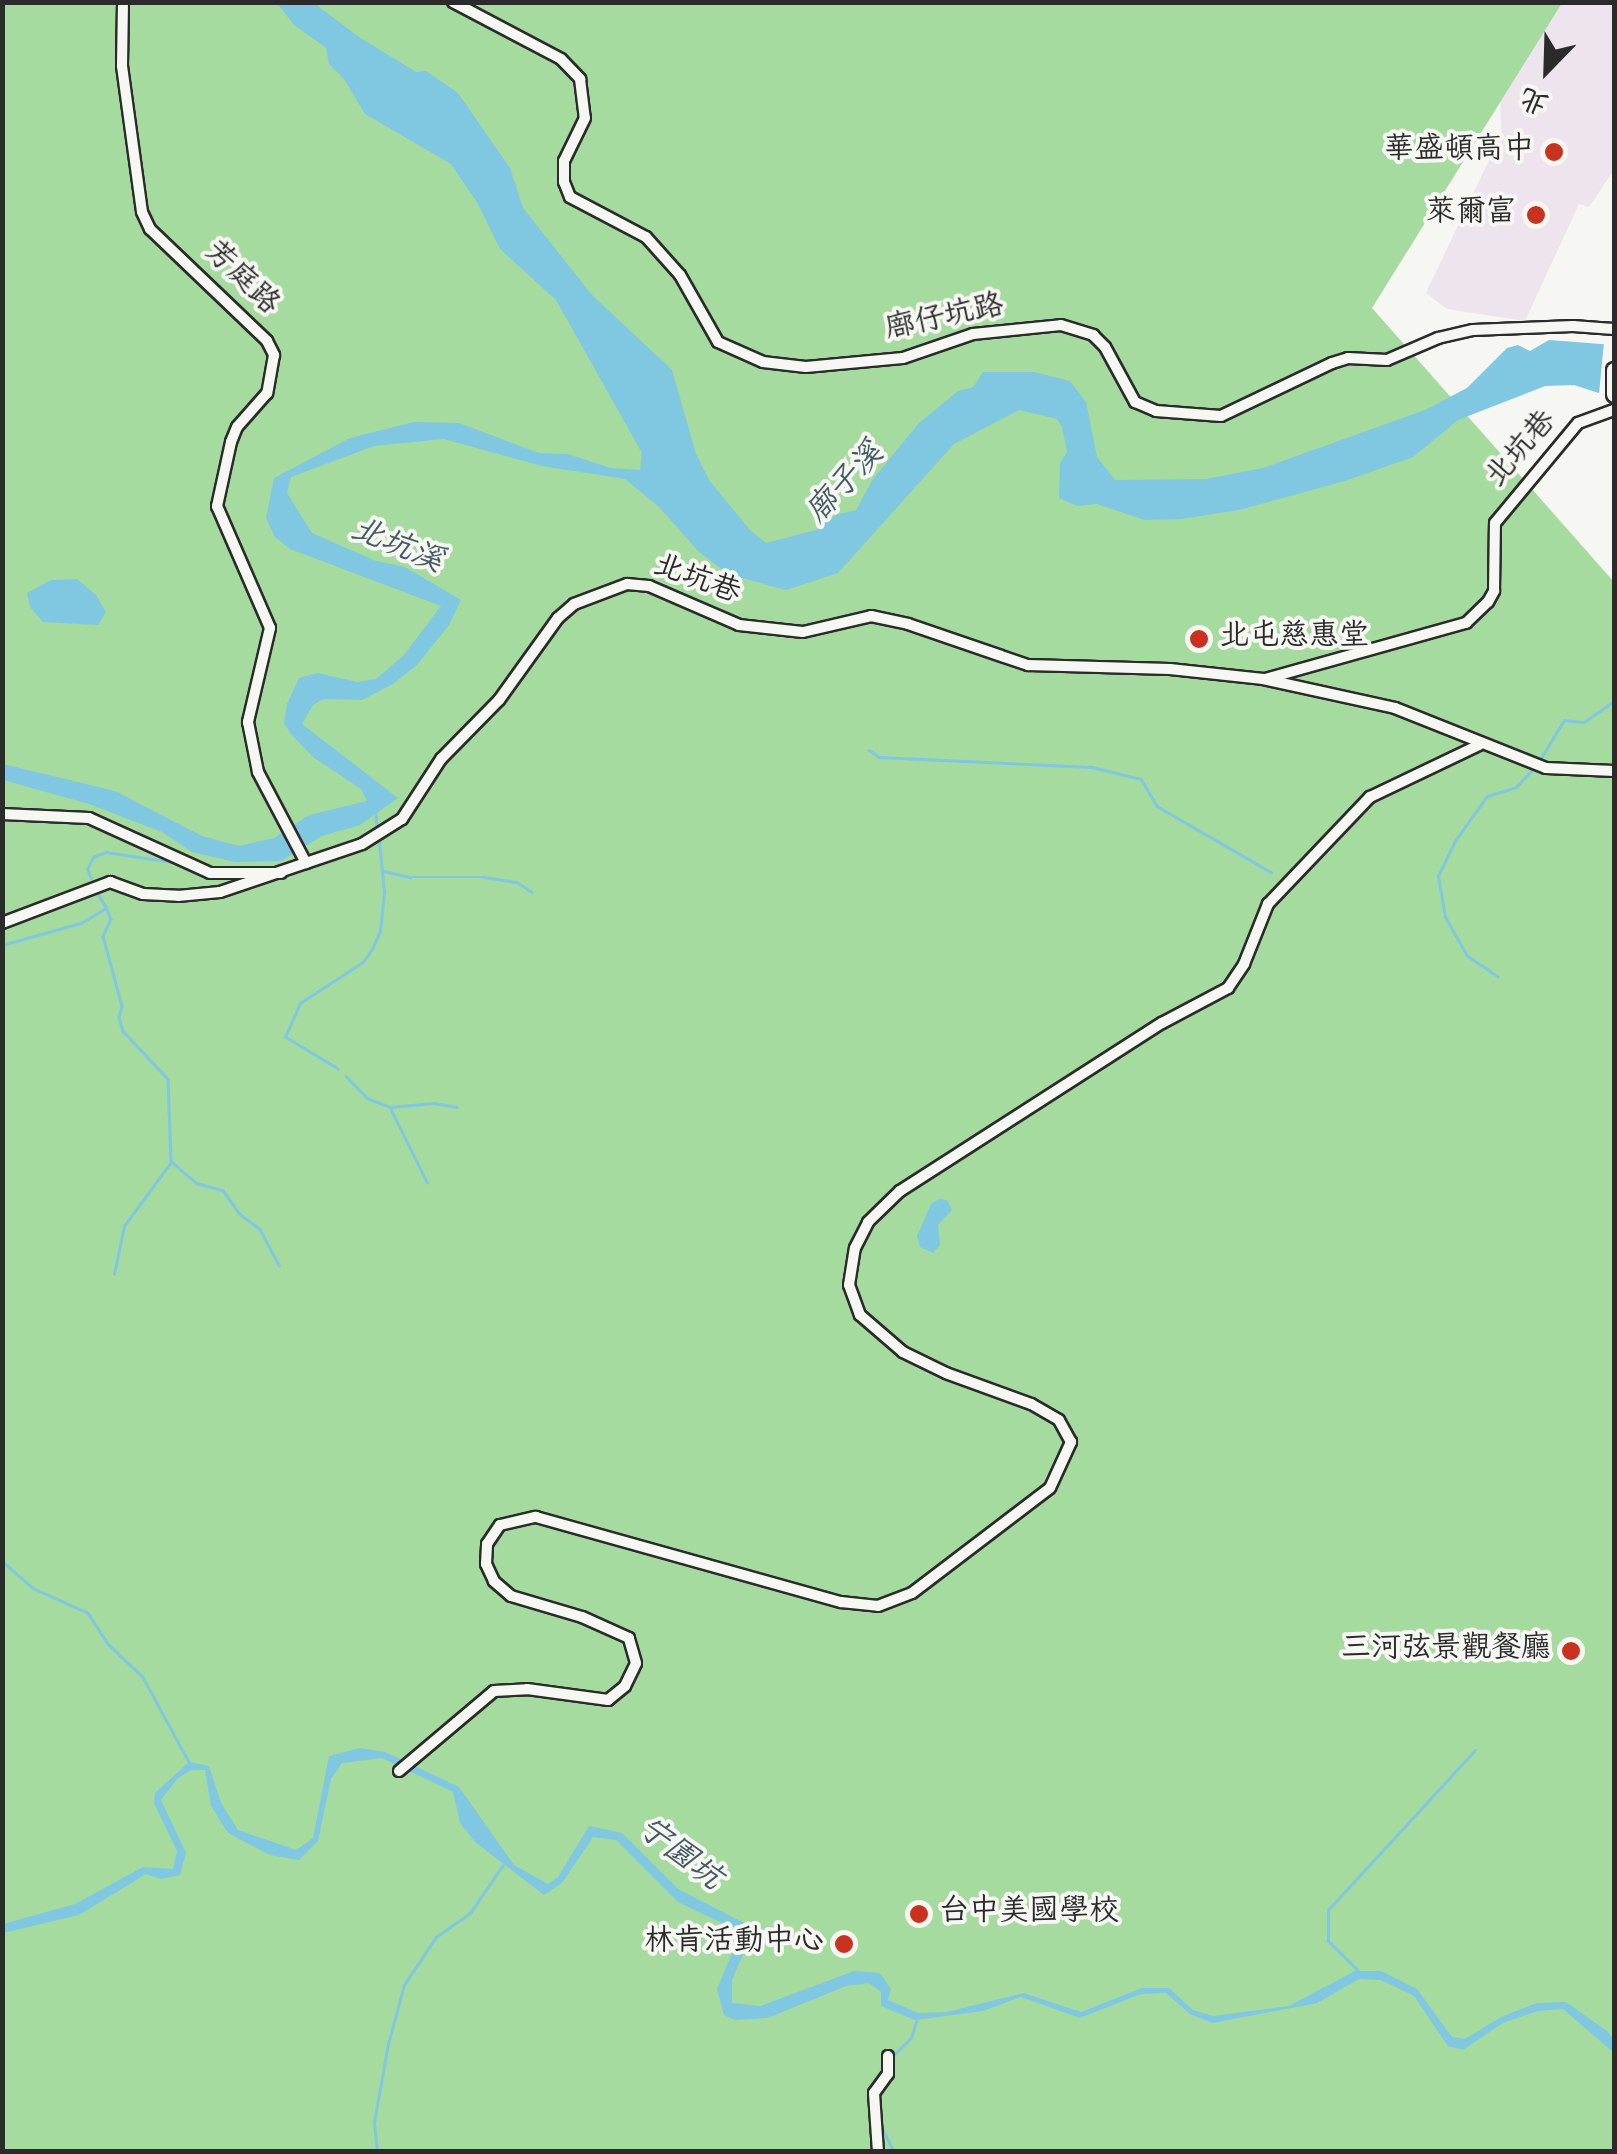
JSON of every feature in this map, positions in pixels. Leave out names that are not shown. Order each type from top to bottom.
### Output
[{"type":"main road","points":[[1614,370],[1614,394]]},
{"type":"street","name":"芳庭路","points":[[123,2],[122,66],[142,212],[150,228],[267,341],[274,355],[266,393],[237,427],[231,442],[218,506],[270,628],[248,722],[258,772],[306,863]]},
{"type":"street","name":"廍仔坑路","points":[[453,2],[561,59],[580,79],[585,118],[564,161],[564,182],[570,197],[646,238],[680,275],[718,342],[763,362],[806,367],[903,358],[973,334],[1062,325],[1093,334],[1105,348],[1134,402],[1156,411],[1221,416],[1332,363],[1348,358],[1387,360],[1438,338],[1473,330],[1573,326],[1614,329]]},
{"type":"street","name":"北坑巷","points":[[1263,679],[1466,622],[1488,602],[1494,590],[1495,522],[1578,423],[1614,410]]},
{"type":"street","name":"北坑巷","points":[[2,924],[110,882],[144,894],[220,892],[362,844],[402,819],[441,758],[500,700],[558,618],[574,604],[628,584],[650,586],[738,625],[802,632],[871,616],[908,624],[1028,665],[1170,669],[1263,679],[1395,708],[1479,745],[1546,768],[1614,771]]},
{"type":"street","points":[[399,1772],[494,1691],[527,1689],[608,1700],[626,1686],[636,1663],[629,1638],[582,1617],[510,1596],[494,1581],[486,1564],[487,1544],[500,1525],[536,1517],[841,1602],[878,1606],[912,1594],[1050,1488],[1071,1442],[1059,1420],[1031,1404],[946,1373],[903,1352],[860,1316],[849,1285],[855,1248],[886,1202],[1114,1054],[1228,988],[1244,964],[1268,904],[1370,797],[1479,745]]},
{"type":"street","name":"北坑巷","points":[[2,814],[89,818],[210,873],[282,873]]},
{"type":"street","points":[[878,2152],[874,2093],[888,2074],[888,2056]]},
{"type":"shaded area","name":"華盛頓高中","points":[[1558,3],[1614,3],[1614,170],[1589,207],[1579,204],[1525,321],[1447,309],[1426,293],[1501,135],[1500,76]]},
{"type":"green space","points":[[2,3],[1562,3],[1372,308],[1614,582],[1614,2151],[3,2151]]},
{"type":"water","points":[[277,3],[314,3],[359,37],[416,72],[426,71],[458,93],[510,168],[523,208],[592,295],[672,370],[696,454],[709,480],[750,530],[766,543],[816,530],[836,515],[856,510],[873,479],[919,423],[958,391],[973,387],[983,372],[1034,372],[1070,381],[1086,402],[1097,457],[1115,480],[1206,479],[1263,468],[1425,410],[1467,388],[1507,348],[1518,345],[1530,351],[1549,340],[1614,345],[1614,398],[1574,385],[1545,386],[1458,420],[1413,457],[1345,481],[1239,510],[1145,520],[1097,504],[1077,506],[1059,498],[1060,463],[1067,452],[1062,427],[1057,419],[1019,410],[954,444],[838,573],[786,590],[728,574],[699,552],[659,507],[625,479],[542,466],[444,439],[374,446],[291,477],[287,493],[312,533],[376,561],[405,567],[461,600],[449,625],[417,665],[393,684],[362,700],[323,699],[313,705],[302,724],[398,798],[360,825],[322,836],[281,861],[235,862],[192,852],[162,832],[89,804],[3,780],[3,764],[115,791],[202,836],[239,846],[274,838],[309,815],[367,801],[361,789],[313,757],[291,734],[284,723],[287,704],[299,678],[318,673],[357,682],[376,679],[404,655],[441,606],[290,549],[275,537],[266,518],[274,478],[350,438],[414,422],[459,423],[539,453],[568,454],[610,468],[640,470],[642,453],[556,300],[500,249],[478,204],[451,164],[365,114],[344,79],[329,64],[326,48],[294,25]]},
{"type":"water","points":[[77,579],[96,595],[106,612],[98,625],[43,622],[30,607],[27,593],[51,580]]},
{"type":"water","points":[[947,1200],[952,1210],[938,1225],[940,1245],[933,1253],[920,1247],[917,1236],[931,1204]]},
{"type":"water","points":[[360,1748],[385,1752],[459,1787],[514,1865],[548,1884],[558,1877],[589,1826],[622,1833],[678,1889],[750,1926],[748,1943],[732,1980],[732,2003],[761,2006],[854,1971],[880,1973],[891,1989],[888,2000],[918,2013],[947,2012],[1024,1993],[1081,2012],[1142,1988],[1169,1988],[1193,2010],[1213,2016],[1289,2006],[1355,1971],[1381,1971],[1417,1989],[1452,2037],[1465,2039],[1503,2016],[1537,2003],[1566,2002],[1607,2031],[1614,2040],[1614,2053],[1563,2009],[1538,2011],[1503,2023],[1463,2050],[1448,2046],[1414,1996],[1381,1980],[1359,1979],[1317,2003],[1212,2023],[1190,2014],[1166,1993],[1141,1994],[1080,2018],[1021,1997],[983,2011],[915,2020],[881,2006],[881,1992],[869,1983],[846,1986],[768,2018],[735,2020],[724,2015],[717,1989],[741,1932],[678,1902],[616,1840],[593,1837],[562,1883],[544,1895],[475,1842],[460,1823],[453,1792],[382,1758],[342,1763],[331,1779],[318,1841],[299,1860],[270,1855],[228,1833],[211,1806],[205,1770],[191,1770],[177,1779],[161,1800],[186,1853],[180,1875],[161,1879],[146,1874],[79,1915],[3,1933],[3,1924],[75,1904],[143,1867],[173,1869],[177,1851],[154,1803],[155,1793],[189,1762],[209,1766],[221,1803],[238,1830],[296,1850],[313,1838],[329,1756]]},
{"type":"pier","points":[[1614,341],[1614,396],[1599,394],[1604,342]]},
{"type":"waterway","points":[[1538,763],[1564,720],[1584,722],[1614,701]]},
{"type":"waterway","points":[[869,750],[879,757],[1092,767],[1141,779],[1157,806],[1271,872]]},
{"type":"waterway","points":[[1498,977],[1467,956],[1445,917],[1438,876],[1455,841],[1487,796],[1516,787],[1533,769]]},
{"type":"waterway","points":[[376,814],[377,827]]},
{"type":"waterway","points":[[338,1069],[285,1037],[300,1003],[363,962],[372,949],[380,931],[384,892],[379,842]]},
{"type":"waterway","points":[[91,879],[87,869],[93,857],[106,852],[179,863]]},
{"type":"waterway","points":[[384,871],[410,877],[484,877],[517,882],[532,892]]},
{"type":"waterway","points":[[2,945],[81,923],[106,908],[97,893]]},
{"type":"waterway","points":[[106,908],[111,919],[103,936],[122,1006],[119,1017],[123,1031],[168,1079],[171,1161],[196,1183],[223,1190],[240,1214],[260,1229],[279,1265]]},
{"type":"waterway","points":[[346,1076],[367,1098],[390,1107],[427,1182]]},
{"type":"waterway","points":[[390,1107],[434,1103],[457,1107]]},
{"type":"waterway","points":[[114,1274],[124,1226],[171,1162]]},
{"type":"waterway","points":[[2,1561],[33,1588],[88,1613],[108,1644],[143,1677],[189,1762]]},
{"type":"waterway","points":[[1359,1972],[1328,1941],[1328,1910],[1475,1750]]},
{"type":"waterway","points":[[377,2152],[374,2122],[388,2044],[404,1985],[436,1937],[470,1913],[503,1865]]},
{"type":"waterway","points":[[893,2056],[911,2038],[916,2022]]},
{"type":"waterway","points":[[881,2126],[894,2152]]},
{"type":"place","name":"華盛頓高中","points":[[1554,152]]},
{"type":"place","name":"萊爾富","points":[[1536,215]]},
{"type":"place","name":"北屯慈惠堂","points":[[1199,639]]},
{"type":"place","name":"三河弦景觀餐廳","points":[[1571,1651]]},
{"type":"place","name":"台中美國學校","points":[[919,1914]]},
{"type":"place","name":"林肯活動中心","points":[[844,1944]]},
{"type":"water label","name":"廍子溪","points":[[847,485]]},
{"type":"water label","name":"北坑溪","points":[[396,548]]},
{"type":"water label","name":"宁園坑","points":[[678,1856]]}]
